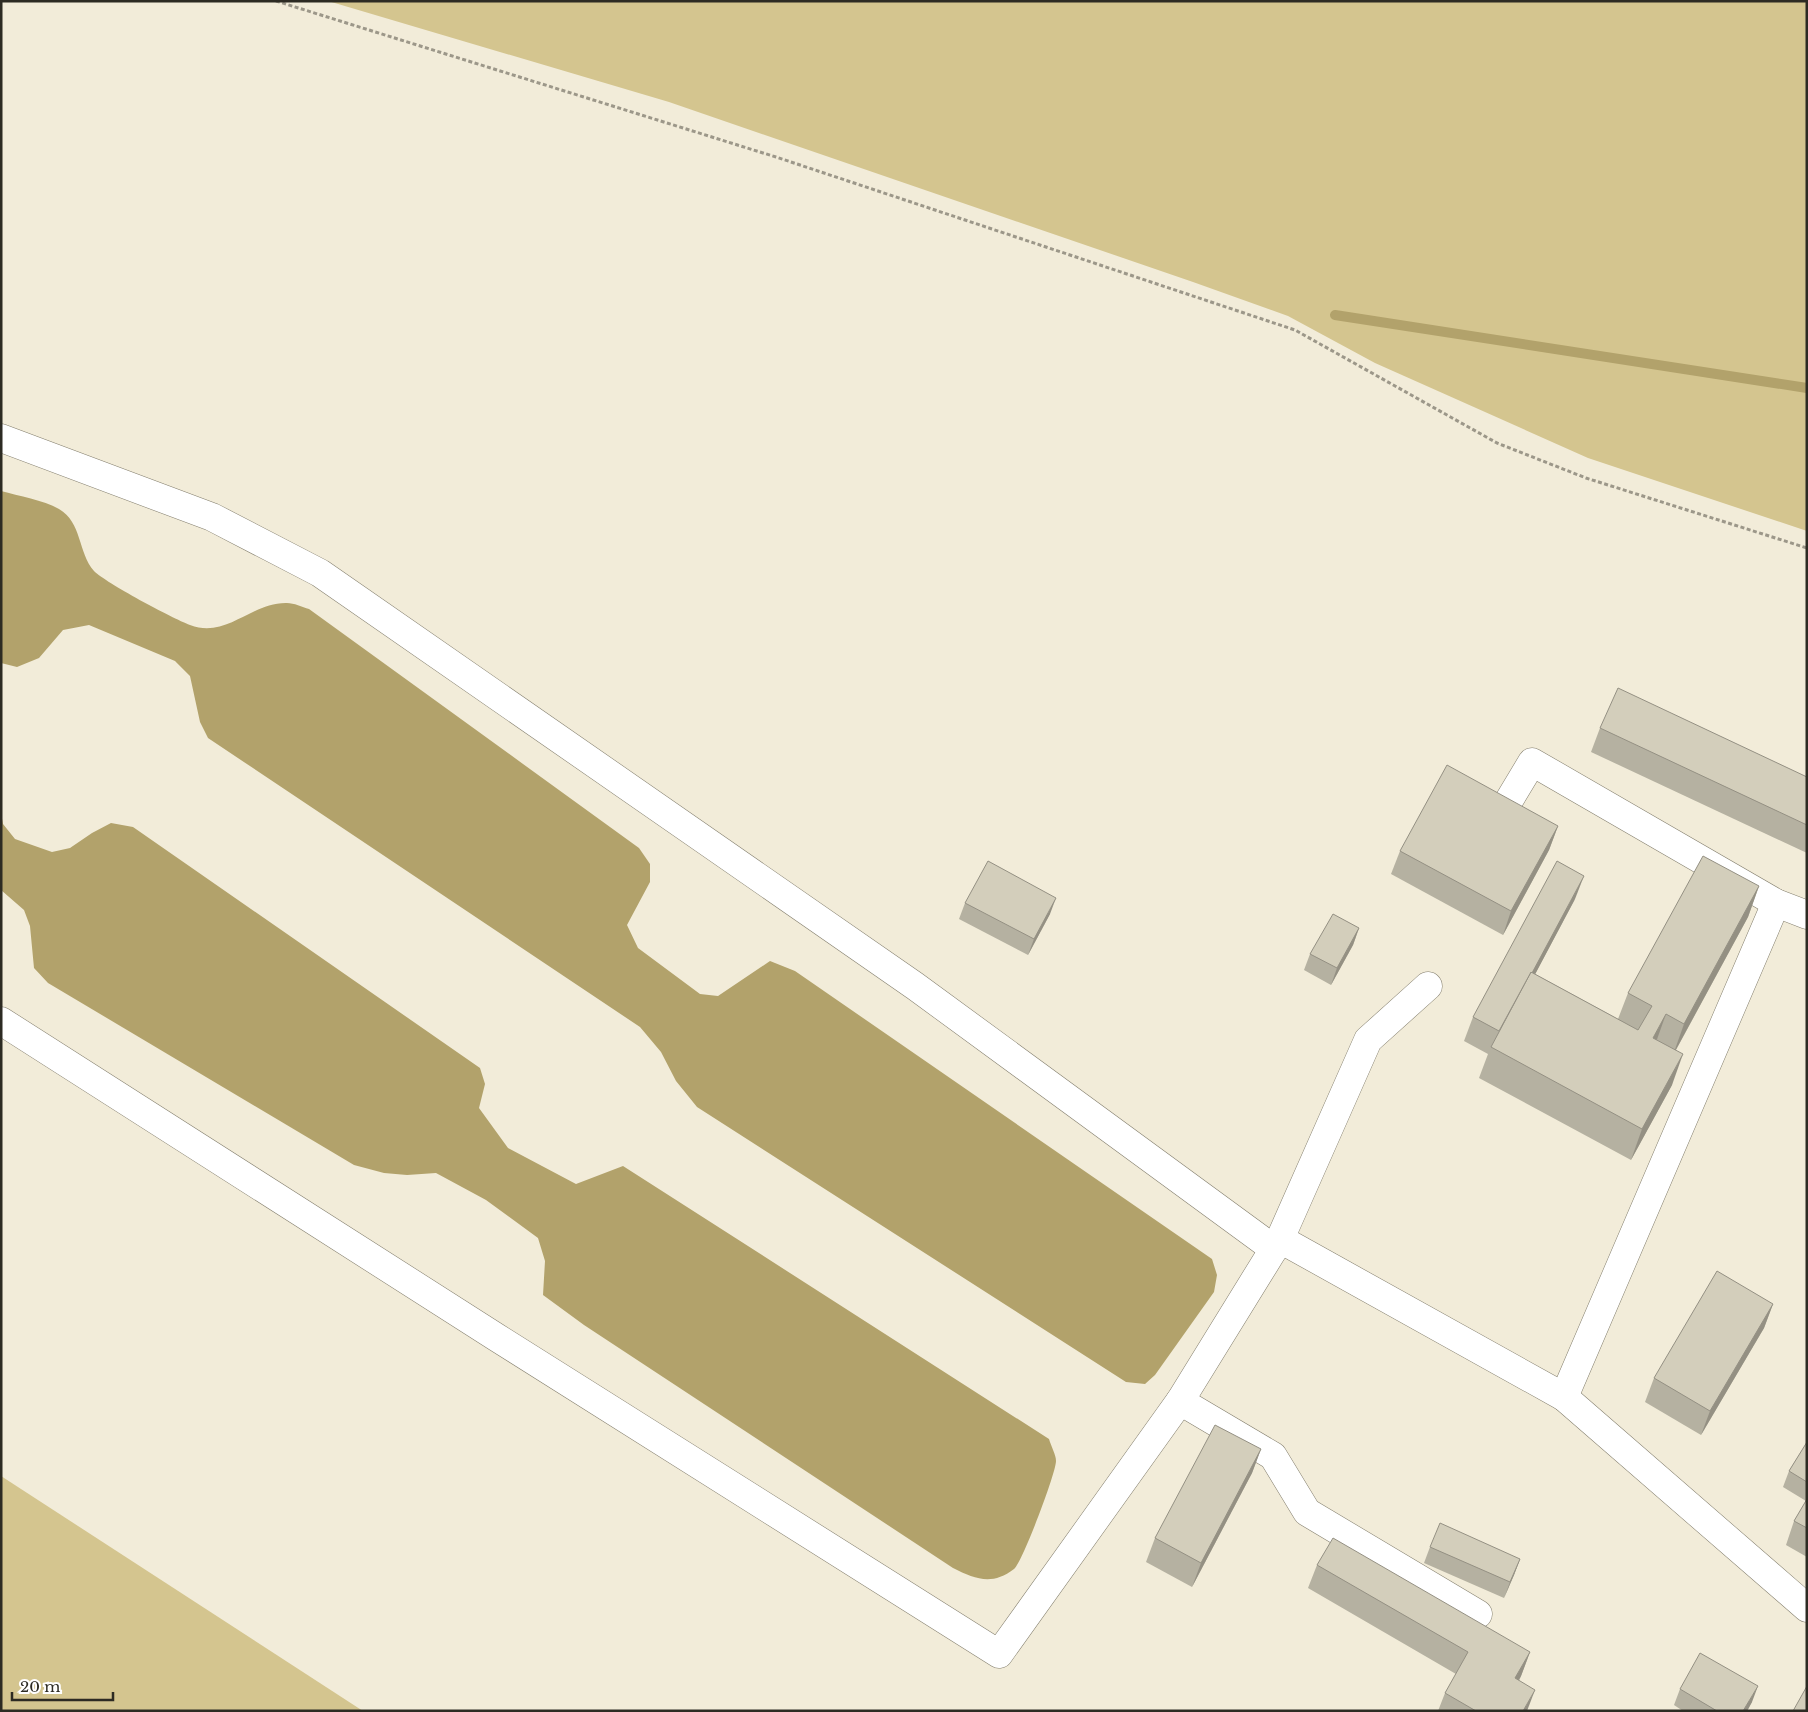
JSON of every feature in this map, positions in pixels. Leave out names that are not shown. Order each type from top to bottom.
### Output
[{"type":"lane","points":[[1,438],[212,517],[320,573],[916,986],[1277,1244],[1564,1397],[1807,1608]]},
{"type":"lane","points":[[1508,802],[1532,762],[1776,903],[1807,915]]},
{"type":"lane","points":[[1564,1397],[1776,903]]},
{"type":"lane","points":[[1,1021],[487,1332],[999,1654],[1180,1401],[1277,1244],[1368,1040],[1428,986]]},
{"type":"lane","points":[[1180,1401],[1273,1456],[1307,1512],[1478,1614]]},
{"type":"path","points":[[276,1],[776,157],[1295,330],[1497,443],[1586,478],[1807,548]]},
{"type":"shaded area","points":[[328,1],[1807,1],[1807,531],[1588,458],[1375,363],[1288,316],[669,102]]},
{"type":"shaded area","points":[[1,491],[59,509],[72,522],[85,556],[94,571],[140,600],[190,625],[203,628],[216,627],[274,604],[290,603],[309,609],[639,848],[650,864],[650,882],[627,925],[638,948],[700,994],[718,996],[770,961],[795,971],[1212,1259],[1217,1275],[1214,1292],[1155,1375],[1145,1384],[1126,1382],[697,1107],[676,1081],[661,1052],[640,1027],[208,738],[200,722],[190,676],[175,661],[89,625],[63,630],[39,658],[17,667],[1,663]]},
{"type":"shaded area","points":[[1,813],[3,824],[15,839],[52,852],[70,848],[111,823],[133,827],[480,1068],[485,1084],[479,1108],[508,1148],[576,1184],[623,1166],[1049,1439],[1056,1459],[1055,1469],[1031,1535],[1014,1569],[998,1578],[984,1579],[976,1578],[953,1568],[584,1325],[543,1295],[545,1261],[538,1238],[486,1200],[436,1173],[407,1175],[384,1173],[354,1165],[48,983],[34,968],[30,926],[24,910],[1,890]]},
{"type":"shaded area","points":[[1,1476],[363,1711],[1,1711]]},
{"type":"building","points":[[1618,688],[1807,777],[1807,825],[1600,728]]},
{"type":"building","points":[[1447,765],[1558,826],[1511,911],[1400,851]]},
{"type":"building","points":[[1703,856],[1759,886],[1684,1024],[1666,1014],[1653,1038],[1683,1054],[1642,1129],[1491,1047],[1531,972],[1638,1030],[1652,1006],[1628,993]]},
{"type":"building","points":[[988,861],[1056,898],[1034,939],[965,903]]},
{"type":"building","points":[[1557,861],[1584,876],[1499,1031],[1473,1017]]},
{"type":"building","points":[[1333,914],[1359,928],[1337,968],[1310,954]]},
{"type":"building","points":[[1717,1271],[1773,1304],[1710,1411],[1654,1378]]},
{"type":"building","points":[[1215,1425],[1261,1449],[1201,1563],[1155,1538]]},
{"type":"building","points":[[1807,1442],[1807,1482],[1789,1471]]},
{"type":"building","points":[[1807,1499],[1807,1528],[1794,1521]]},
{"type":"building","points":[[1440,1523],[1520,1559],[1510,1582],[1430,1547]]},
{"type":"building","points":[[1333,1538],[1530,1652],[1515,1678],[1535,1690],[1523,1711],[1476,1711],[1445,1693],[1468,1652],[1317,1565]]},
{"type":"building","points":[[1700,1653],[1758,1686],[1743,1711],[1717,1711],[1680,1689]]},
{"type":"building","points":[[1807,1686],[1807,1711],[1793,1711]]},
{"type":"waterway","points":[[1335,315],[1807,388]]}]
